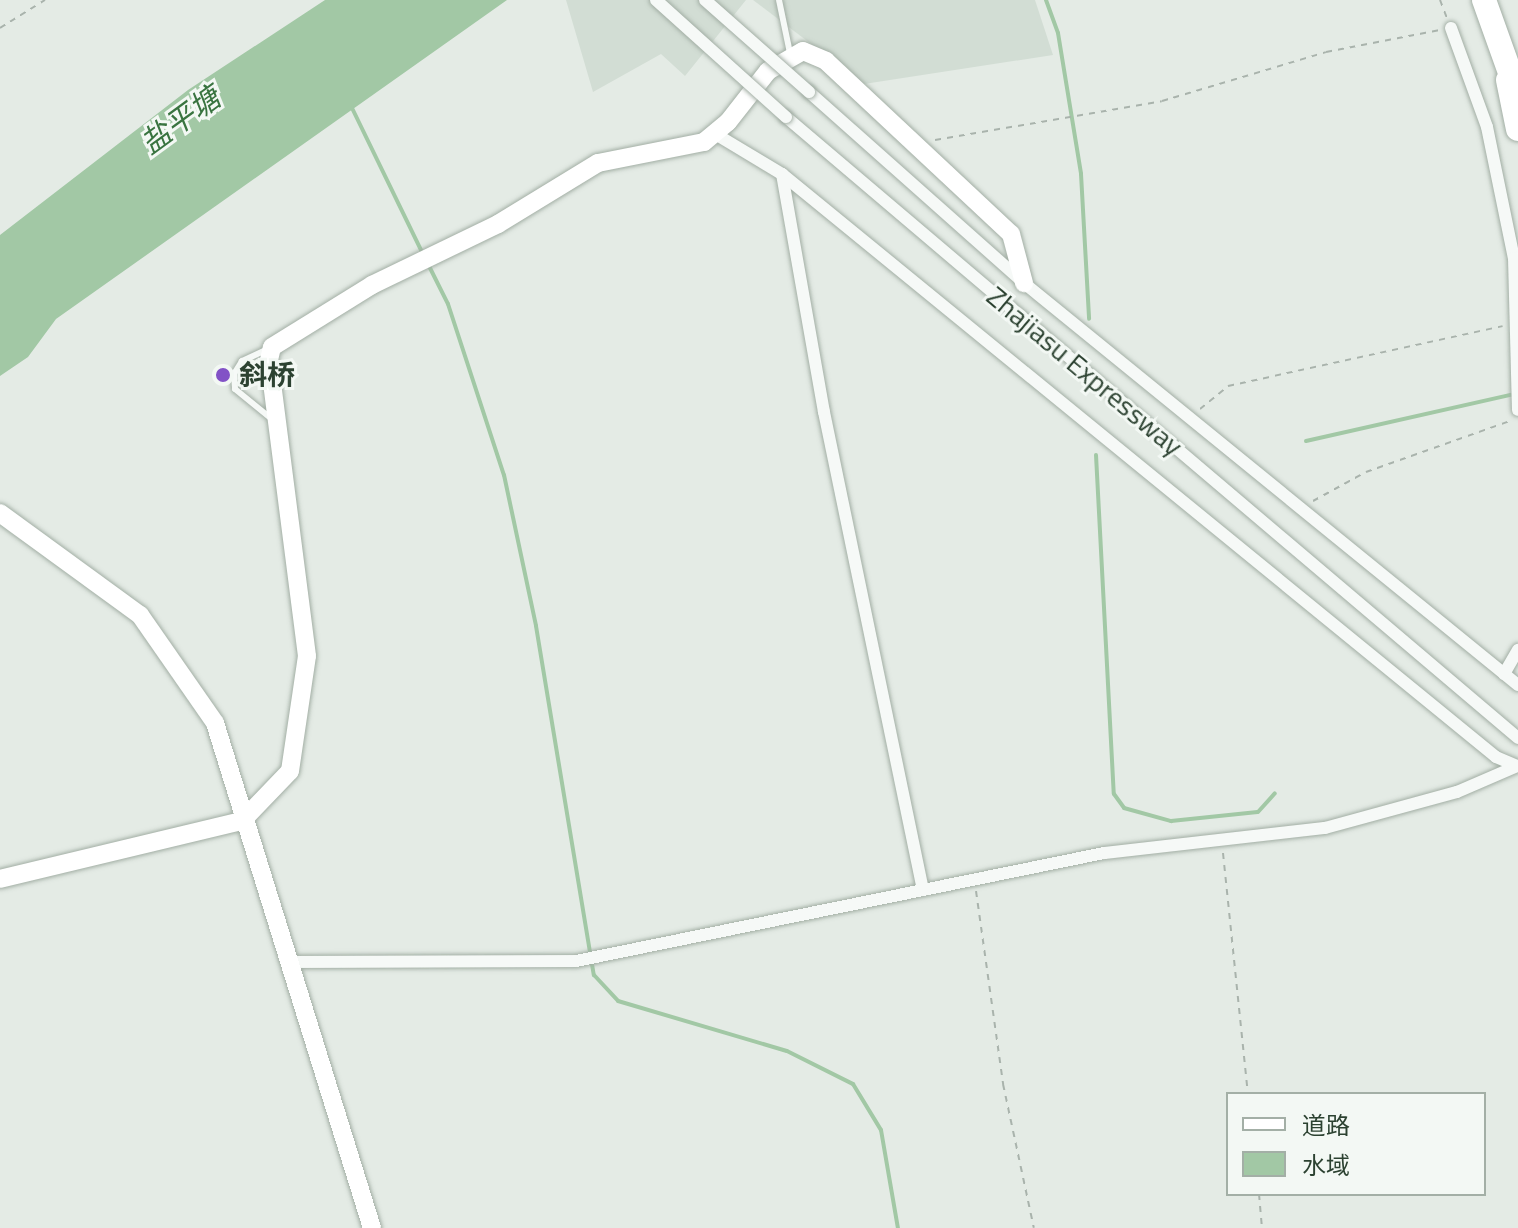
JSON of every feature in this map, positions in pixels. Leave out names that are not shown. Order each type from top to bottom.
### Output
[{"type":"highway","points":[[1484,0],[1518,95]]},
{"type":"highway","points":[[1502,50],[1518,129]]},
{"type":"street","name":"Zhajiasu Expressway","points":[[656,0],[786,117],[1518,738]]},
{"type":"street","name":"Zhajiasu Expressway","points":[[705,0],[1024,283],[1518,685]]},
{"type":"street","points":[[1451,28],[1476,93],[1514,258],[1513,323],[1518,408]]},
{"type":"street","points":[[0,879],[242,821],[290,771],[307,656],[273,420],[272,347],[411,266],[598,163],[685,149],[717,135],[768,71],[790,53],[813,53],[826,61],[1011,234],[1024,283]]},
{"type":"street","points":[[717,135],[782,174],[1496,757],[1518,764]]},
{"type":"street","points":[[782,174],[824,412],[923,890]]},
{"type":"street","points":[[0,513],[140,615],[215,723],[242,821],[294,962],[372,1228]]},
{"type":"street","points":[[1504,674],[1518,650]]},
{"type":"street","points":[[294,962],[576,961],[1104,853],[1325,828],[1457,792],[1518,764]]},
{"type":"lane","points":[[779,0],[790,53]]},
{"type":"lane","points":[[272,347],[242,361],[234,374],[235,389],[273,420]]},
{"type":"path","points":[[0,28],[45,0]]},
{"type":"path","points":[[915,143],[1162,101],[1326,52],[1451,28],[1440,0]]},
{"type":"path","points":[[1191,419],[1228,386],[1513,323]]},
{"type":"path","points":[[1304,511],[1340,483],[1518,418]]},
{"type":"path","points":[[1221,840],[1248,1092]]},
{"type":"path","points":[[974,879],[1003,1084],[1034,1228]]},
{"type":"path","points":[[1259,1196],[1262,1228]]},
{"type":"shaded area","points":[[566,0],[746,0],[685,76],[661,54],[593,92]]},
{"type":"shaded area","points":[[753,0],[1035,0],[1053,55],[864,84]]},
{"type":"water","name":"盐平塘","points":[[325,0],[507,0],[56,319],[28,357],[0,376],[0,235],[188,90]]},
{"type":"waterway","points":[[1046,0],[1058,33],[1081,174],[1089,319]]},
{"type":"waterway","points":[[352,108],[423,254]]},
{"type":"waterway","points":[[429,266],[448,304],[504,475],[536,626],[594,975],[618,1001],[787,1051],[853,1084],[881,1130],[898,1228]]},
{"type":"waterway","points":[[1306,441],[1514,394]]},
{"type":"waterway","points":[[1096,455],[1114,794],[1124,808],[1171,821],[1258,812],[1275,793]]},
{"type":"place","name":"斜桥","points":[[223,375]]}]
